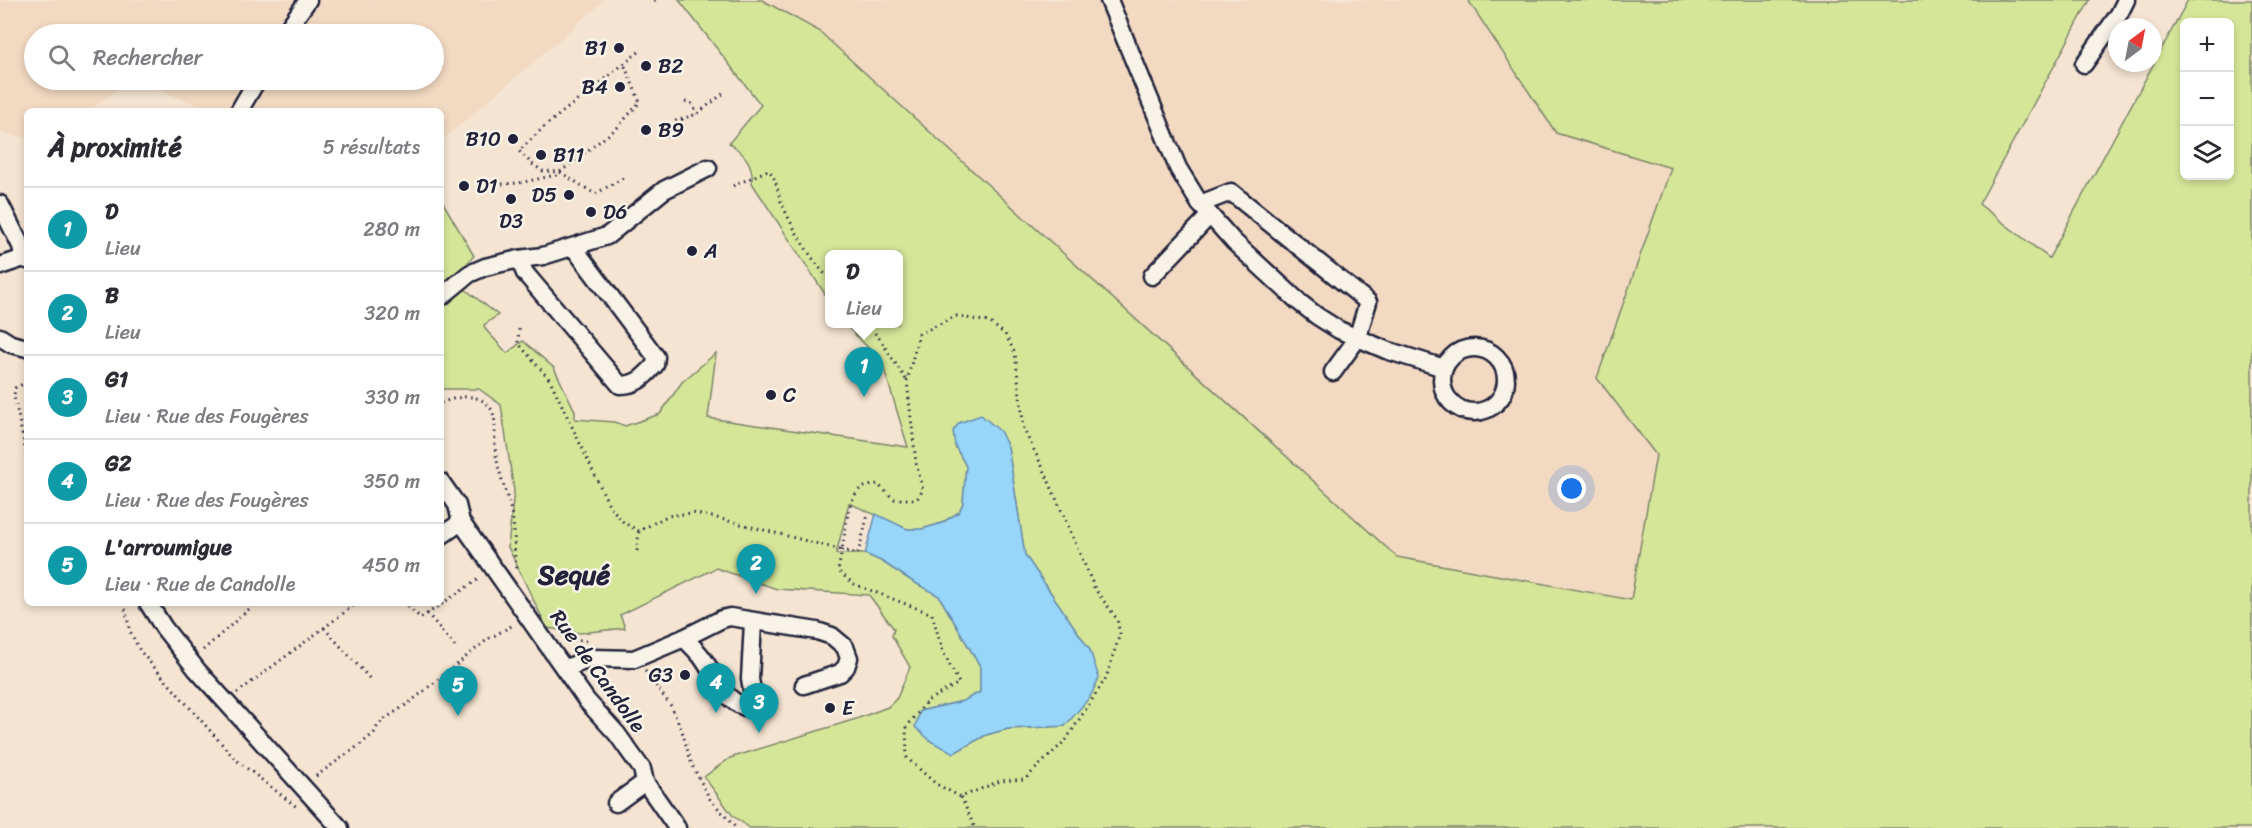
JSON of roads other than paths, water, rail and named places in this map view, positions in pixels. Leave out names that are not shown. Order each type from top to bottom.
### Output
[{"type":"street","points":[[291,24],[308,0]]},
{"type":"street","points":[[1109,0],[1178,168],[1205,210],[1234,242],[1317,316],[1357,339],[1444,368]]},
{"type":"street","points":[[2084,64],[2119,14],[2126,0]]},
{"type":"street","points":[[241,108],[251,90]]},
{"type":"street","points":[[444,295],[469,274],[484,267],[543,256],[607,236],[664,190],[708,168]]},
{"type":"street","points":[[1152,276],[1205,210],[1232,192],[1368,302],[1357,339],[1333,372]]},
{"type":"street","points":[[0,204],[24,254]]},
{"type":"street","points":[[519,259],[525,273],[620,385],[631,385],[641,380],[655,365],[656,357],[574,248]]},
{"type":"street","points":[[0,266],[24,260]]},
{"type":"street","points":[[0,337],[11,344],[24,347]]},
{"type":"street","name":"Rue de Candolle","points":[[444,486],[457,505],[461,522],[530,616],[587,701],[617,734],[642,770],[645,782],[673,827]]},
{"type":"street","points":[[444,534],[461,522]]},
{"type":"street","points":[[150,606],[197,670],[340,828]]},
{"type":"street","points":[[566,668],[592,658],[634,659],[722,619],[740,618],[817,631],[832,636],[845,647],[849,658],[846,667],[840,673],[804,685]]},
{"type":"street","points":[[684,638],[701,656],[725,692],[737,704],[745,707],[753,696],[750,679],[753,622]]},
{"type":"street","points":[[616,803],[645,782]]},
{"type":"water","points":[[981,415],[1000,431],[1008,447],[1025,555],[1090,650],[1099,678],[1090,697],[1065,726],[1008,729],[986,735],[954,753],[932,742],[915,727],[920,711],[963,701],[980,692],[980,666],[939,596],[881,561],[865,554],[876,514],[907,529],[922,529],[942,523],[959,512],[963,503],[966,466],[955,446],[953,431],[959,423]]},
{"type":"place","name":"B1","points":[[619,48]]},
{"type":"place","name":"B2","points":[[646,66]]},
{"type":"place","name":"B4","points":[[620,87]]},
{"type":"place","name":"B9","points":[[646,130]]},
{"type":"place","name":"B10","points":[[513,139]]},
{"type":"place","name":"B11","points":[[541,155]]},
{"type":"place","name":"D1","points":[[464,186]]},
{"type":"place","name":"D5","points":[[569,195]]},
{"type":"place","name":"D3","points":[[511,199]]},
{"type":"place","name":"D6","points":[[591,212]]},
{"type":"place","name":"A","points":[[692,251]]},
{"type":"place","name":"C","points":[[771,395]]},
{"type":"place","name":"D","points":[[864,397]]},
{"type":"place","name":"B","points":[[756,594]]},
{"type":"place","name":"G3","points":[[685,675]]},
{"type":"place","name":"E","points":[[830,708]]},
{"type":"place","name":"G2","points":[[716,713]]},
{"type":"place","name":"L'arroumigue","points":[[458,716]]},
{"type":"place","name":"G1","points":[[759,733]]},
{"type":"district","name":"Sequé","points":[[574,575]]}]
